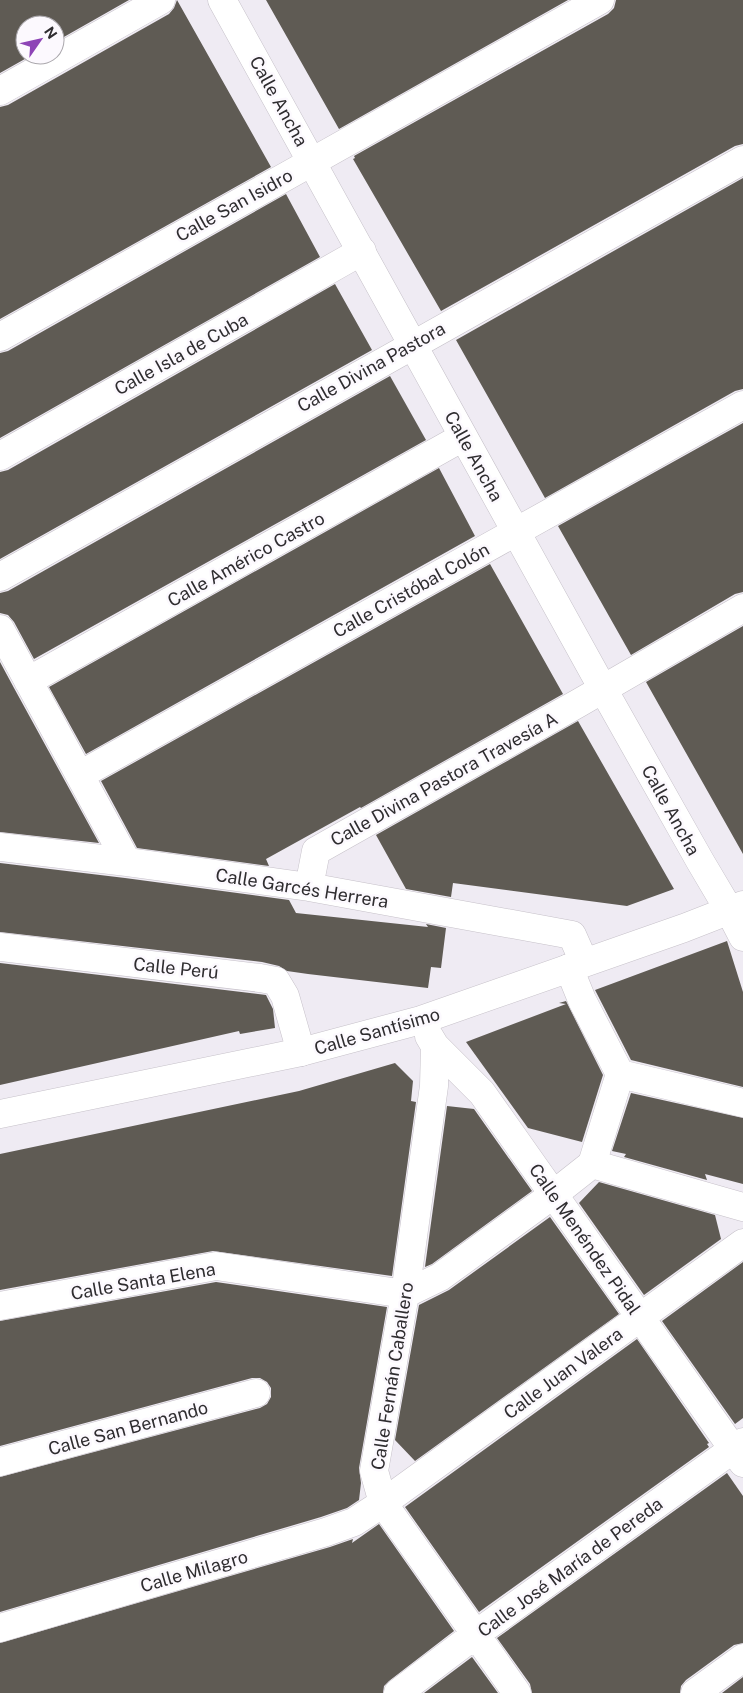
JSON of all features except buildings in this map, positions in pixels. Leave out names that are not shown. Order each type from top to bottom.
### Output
[{"type":"street","points":[[0,91],[161,0]]},
{"type":"street","name":"Calle Ancha","points":[[222,0],[700,861],[736,908],[743,937]]},
{"type":"street","name":"Calle San Isidro","points":[[0,337],[600,0]]},
{"type":"street","name":"Calle Divina Pastora","points":[[0,576],[743,160]]},
{"type":"street","name":"Calle Isla de Cuba","points":[[0,456],[362,251]]},
{"type":"street","name":"Calle Cristóbal Colón","points":[[80,775],[743,405]]},
{"type":"street","name":"Calle Américo Castro","points":[[28,681],[464,437]]},
{"type":"street","name":"Calle Divina Pastora Travesía A","points":[[309,887],[316,851],[743,608]]},
{"type":"street","points":[[0,629],[127,862]]},
{"type":"street","name":"Calle Garcés Herrera","points":[[0,847],[309,887],[572,935],[576,965]]},
{"type":"street","name":"Calle Santísimo","points":[[0,1114],[301,1052],[421,1020],[736,908]]},
{"type":"street","name":"Calle Perú","points":[[0,948],[276,981],[285,996],[301,1052]]},
{"type":"street","points":[[404,1294],[440,1277],[592,1164],[620,1074],[582,1000],[576,965]]},
{"type":"street","name":"Calle Menéndez Pidal","points":[[421,1020],[435,1046],[482,1092],[640,1318],[740,1452]]},
{"type":"street","name":"Calle Fernán Caballero","points":[[435,1046],[434,1086],[404,1294],[374,1471],[383,1503],[517,1693]]},
{"type":"street","points":[[620,1074],[743,1104]]},
{"type":"street","points":[[592,1164],[743,1207]]},
{"type":"street","name":"Calle Juan Valera","points":[[383,1503],[743,1244]]},
{"type":"street","name":"Calle Santa Elena","points":[[0,1306],[216,1266],[404,1294]]},
{"type":"street","name":"Calle San Bernando","points":[[0,1462],[256,1393]]},
{"type":"street","name":"Calle José María de Pereda","points":[[398,1693],[476,1634],[740,1452]]},
{"type":"street","name":"Calle Milagro","points":[[0,1628],[326,1532],[354,1522],[383,1503]]},
{"type":"street","points":[[695,1693],[743,1658]]}]
